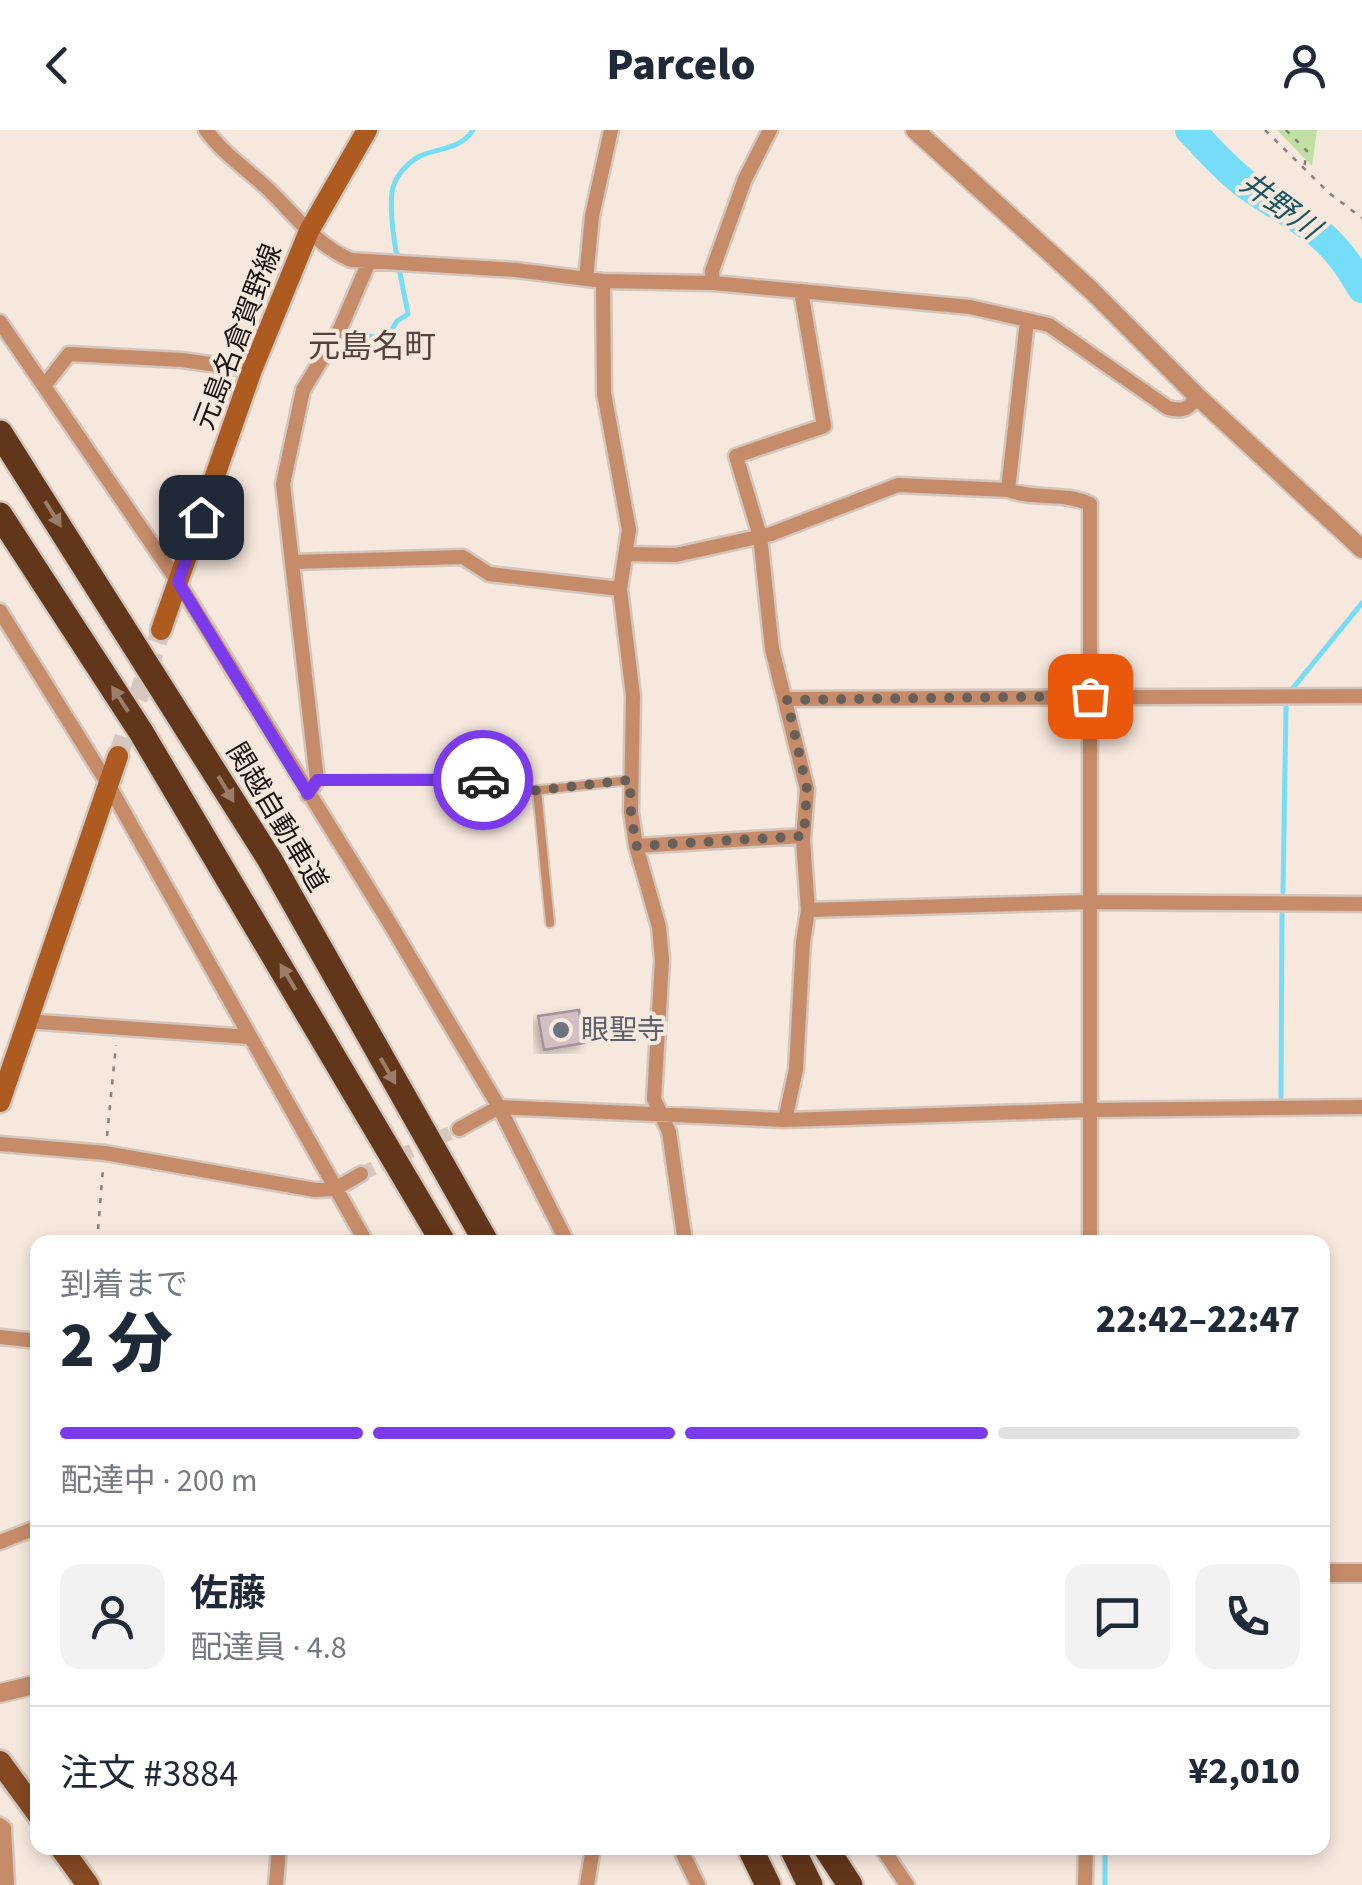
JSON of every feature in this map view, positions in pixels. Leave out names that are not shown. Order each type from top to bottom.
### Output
[{"type":"highway","name":"関越自動車道","points":[[0,432],[270,860],[482,1235]]},
{"type":"highway","points":[[0,515],[141,732],[439,1235]]},
{"type":"highway","points":[[742,1855],[756,1885]]},
{"type":"highway","points":[[753,1855],[768,1885]]},
{"type":"highway","points":[[795,1855],[810,1885]]},
{"type":"highway","points":[[831,1855],[850,1885]]},
{"type":"main road","name":"元島名倉賀野線","points":[[161,630],[252,370],[309,231],[367,130]]},
{"type":"main road","points":[[0,1102],[118,756]]},
{"type":"main road","points":[[2,1767],[30,1804]]},
{"type":"main road","points":[[67,1855],[88,1885]]},
{"type":"street","points":[[206,130],[220,150],[265,186],[332,252],[368,264],[516,270],[603,281],[713,283],[970,307],[1048,325],[1062,332],[1168,408],[1190,408],[1197,396]]},
{"type":"street","points":[[586,279],[592,216],[611,130]]},
{"type":"street","points":[[713,283],[712,271],[745,178],[770,130]]},
{"type":"street","points":[[915,130],[1092,290],[1197,396],[1362,549]]},
{"type":"street","points":[[308,794],[317,780],[282,484],[303,390],[340,329],[368,264]]},
{"type":"street","points":[[603,281],[604,393],[629,530],[620,589],[634,696],[631,812],[636,846],[659,927],[662,960],[654,1099],[669,1132],[684,1235]]},
{"type":"street","points":[[785,1120],[796,1069],[802,942],[808,910],[804,836],[807,789],[772,649],[760,536],[736,456],[824,426],[801,291]]},
{"type":"street","points":[[0,322],[178,582],[386,917],[499,1107],[563,1235]]},
{"type":"street","points":[[1008,490],[1028,322]]},
{"type":"street","points":[[44,386],[69,354],[182,360],[252,370]]},
{"type":"street","points":[[627,554],[676,554],[760,536],[898,486],[1008,490],[1027,497],[1079,499],[1090,504],[1090,1235]]},
{"type":"street","points":[[293,562],[463,558],[489,574],[620,589]]},
{"type":"street","points":[[0,611],[108,784],[362,1235]]},
{"type":"street","points":[[787,700],[1362,696]]},
{"type":"street","points":[[636,846],[804,836]]},
{"type":"street","points":[[808,910],[1089,902],[1362,904]]},
{"type":"street","points":[[26,1021],[248,1037]]},
{"type":"street","points":[[459,1129],[499,1107],[785,1120],[1090,1110],[1362,1108]]},
{"type":"street","points":[[0,1144],[105,1153],[315,1190],[334,1189],[361,1174]]},
{"type":"street","points":[[0,1336],[30,1339]]},
{"type":"street","points":[[0,1542],[30,1530]]},
{"type":"street","points":[[1330,1573],[1362,1573]]},
{"type":"street","points":[[0,1693],[30,1686]]},
{"type":"street","points":[[0,1825],[4,1828],[8,1885]]},
{"type":"street","points":[[276,1885],[278,1855]]},
{"type":"street","points":[[587,1885],[592,1855]]},
{"type":"street","points":[[683,1855],[698,1885]]},
{"type":"street","points":[[887,1855],[907,1885]]},
{"type":"street","points":[[1085,1885],[1086,1855]]},
{"type":"lane","points":[[317,780],[476,778],[537,790],[630,780]]},
{"type":"lane","points":[[537,790],[550,923]]},
{"type":"path","points":[[1265,130],[1303,169],[1362,218]]},
{"type":"path","points":[[1286,130],[1307,152],[1303,169]]},
{"type":"path","points":[[97,1235],[117,1028]]},
{"type":"green space","points":[[1277,130],[1317,130],[1312,166]]},
{"type":"building","name":"眼聖寺","points":[[579,1010],[584,1043],[544,1050],[538,1016]]},
{"type":"waterway","points":[[343,337],[346,332],[386,339],[397,321],[408,314],[394,236],[393,186],[415,159],[456,145],[473,130]]},
{"type":"waterway","name":"井野川","points":[[1190,130],[1239,179],[1325,238],[1362,288]]},
{"type":"waterway","points":[[1293,688],[1362,603]]},
{"type":"waterway","points":[[1283,892],[1286,706]]},
{"type":"waterway","points":[[1281,1097],[1282,913]]},
{"type":"waterway","points":[[1105,1855],[1105,1885]]},
{"type":"tunnel","points":[[118,756],[161,630]]},
{"type":"tunnel","points":[[361,1174],[459,1129]]},
{"type":"way so far","points":[[483,780],[532,791],[630,780],[636,846],[804,836],[807,789],[787,700],[1090,696]]},
{"type":"place","name":"眼聖寺","points":[[561,1030]]},
{"type":"district","name":"元島名町","points":[[372,347]]},
{"type":"route","points":[[201,517],[178,582],[308,794],[317,780],[483,780]]}]
